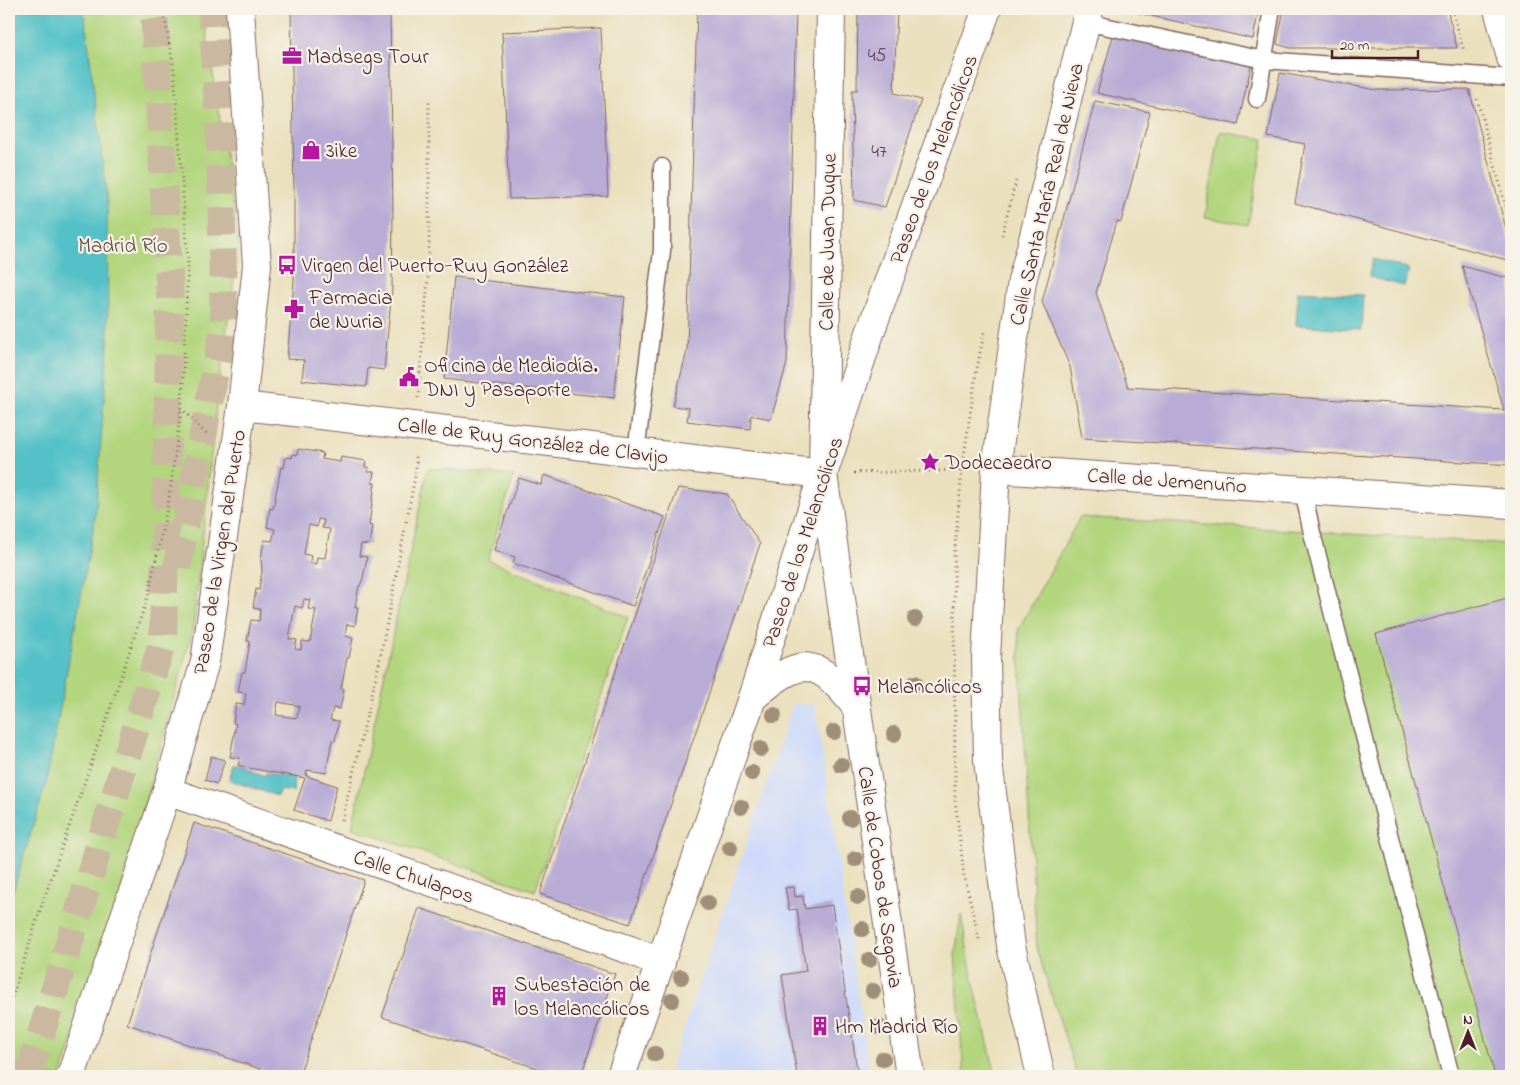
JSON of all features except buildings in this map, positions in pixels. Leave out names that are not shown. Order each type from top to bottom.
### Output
[{"type":"street","name":"Paseo de la Virgen del Puerto","points":[[71,1076],[167,792],[205,662],[242,406],[258,265],[240,9]]},
{"type":"street","name":"Calle de Juan Duque","points":[[823,474],[832,9]]},
{"type":"street","name":"Paseo de los Melancólicos","points":[[622,1076],[752,698],[871,330],[987,9]]},
{"type":"street","points":[[1498,9],[1511,58]]},
{"type":"street","name":"Calle Santa María Real de Nieva","points":[[1041,1076],[1011,946],[988,761],[986,658],[996,469],[1022,282],[1036,231],[1087,15]]},
{"type":"street","name":"Calle de Ruy González de Clavijo","points":[[242,406],[823,474]]},
{"type":"street","name":"Calle de Jemenuño","points":[[996,469],[1511,504]]},
{"type":"street","name":"Calle de Cobos de Segovia","points":[[823,474],[910,1076]]},
{"type":"street","points":[[752,698],[785,673],[801,667],[814,668],[823,672],[838,684],[857,708]]},
{"type":"street","name":"Calle Chulapos","points":[[167,792],[630,950],[661,963]]},
{"type":"lane","points":[[1257,99],[1272,9]]},
{"type":"lane","points":[[1087,15],[1264,60],[1511,78]]},
{"type":"lane","points":[[636,452],[662,251],[662,167]]},
{"type":"lane","points":[[1303,490],[1314,542],[1451,1076]]},
{"type":"path","points":[[9,1007],[39,913],[108,718],[148,596],[170,499],[182,401],[188,264],[174,70],[162,9]]},
{"type":"path","points":[[1452,9],[1511,226]]},
{"type":"path","points":[[335,848],[381,654],[416,471],[416,426],[429,267],[429,102]]},
{"type":"path","points":[[823,474],[996,469]]},
{"type":"shaded area","points":[[793,704],[815,705],[870,1076],[668,1076]]},
{"type":"green space","name":"Madrid Río","points":[[9,9],[203,9],[239,245],[217,398],[193,629],[111,925],[61,1076],[9,1076]]},
{"type":"green space","points":[[1220,132],[1264,139],[1248,225],[1205,217]]},
{"type":"green space","points":[[428,468],[514,476],[488,560],[628,617],[535,891],[352,828]]},
{"type":"green space","points":[[1080,517],[1511,544],[1511,1076],[1077,1076],[1037,949],[1018,630]]},
{"type":"green space","points":[[961,914],[972,976],[996,1076],[964,1076],[955,954]]},
{"type":"water","points":[[9,9],[84,9],[107,200],[108,347],[95,519],[46,784],[9,904]]},
{"type":"water","points":[[1373,259],[1407,268],[1409,271],[1404,286],[1370,277]]},
{"type":"water","points":[[1298,291],[1363,295],[1361,330],[1296,325]]},
{"type":"water","points":[[234,765],[265,776],[266,773],[294,777],[293,792],[280,790],[277,796],[229,780]]},
{"type":"tunnel","points":[[28,1076],[163,640],[170,299],[154,9]]},
{"type":"tunnel","points":[[177,567],[224,326],[220,142],[212,9]]},
{"type":"place","name":"Madsegs Tour","points":[[292,56]]},
{"type":"place","name":"3ike","points":[[311,150]]},
{"type":"place","name":"Virgen del Puerto-Ruy González","points":[[287,265]]},
{"type":"place","name":"Farmacia de Nuria","points":[[294,309]]},
{"type":"place","name":"Oficina de Mediodía. DNI y Pasaporte","points":[[409,377]]},
{"type":"place","name":"Dodecaedro","points":[[930,462]]},
{"type":"place","name":"Melancólicos","points":[[862,686]]},
{"type":"place","name":"Subestación de los Melancólicos","points":[[499,996]]},
{"type":"place","name":"Hm Madrid Río","points":[[820,1026]]}]
